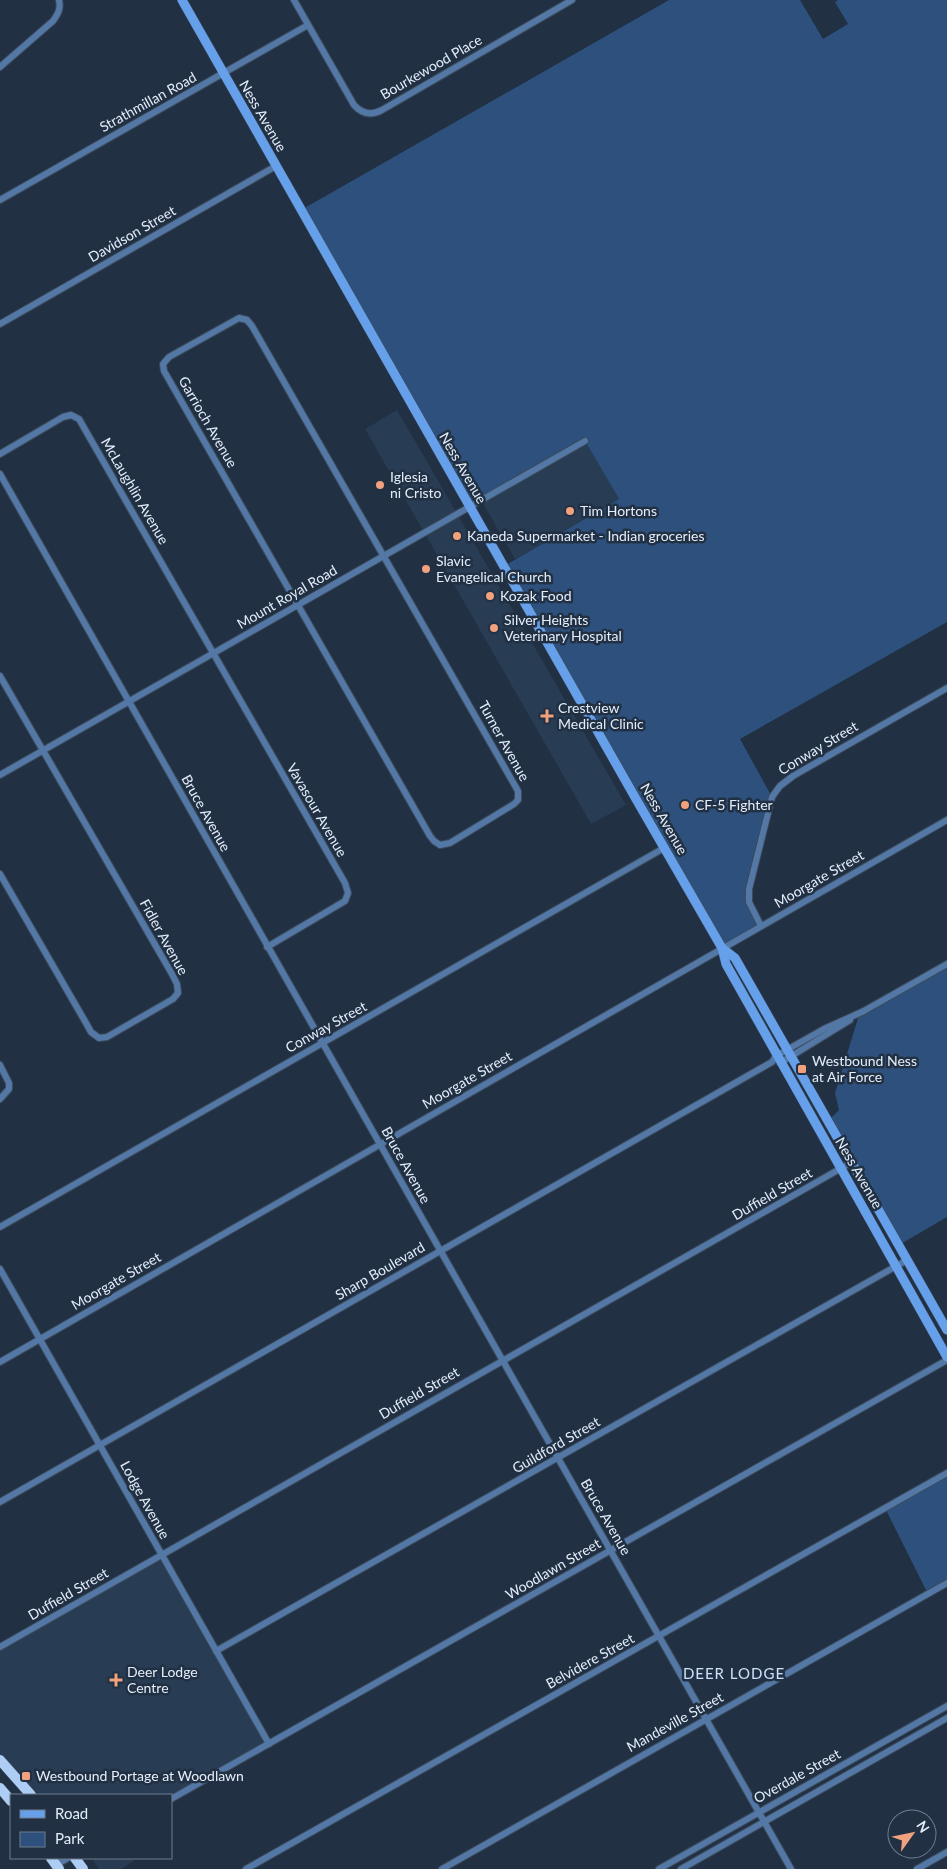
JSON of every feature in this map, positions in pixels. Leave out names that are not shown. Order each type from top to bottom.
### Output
[{"type":"highway","points":[[0,1760],[30,1794]]},
{"type":"highway","points":[[0,1788],[10,1800]]},
{"type":"main road","name":"Ness Avenue","points":[[182,0],[722,948],[726,964],[777,1060],[841,1169],[947,1358]]},
{"type":"main road","name":"Ness Avenue","points":[[722,948],[735,958],[947,1330]]},
{"type":"street","points":[[0,67],[53,21],[59,14],[59,0]]},
{"type":"street","name":"Bourkewood Place","points":[[294,0],[354,105],[363,112],[371,114],[382,110],[572,0]]},
{"type":"street","name":"Strathmillan Road","points":[[0,200],[308,24]]},
{"type":"street","name":"Davidson Street","points":[[0,324],[276,166]]},
{"type":"street","name":"Garrioch Avenue","points":[[298,605],[164,371],[163,364],[169,357],[210,333],[236,319],[244,319],[249,322],[384,556]]},
{"type":"street","name":"McLaughlin Avenue","points":[[0,454],[64,417],[70,415],[77,418],[213,653]]},
{"type":"street","name":"Mount Royal Road","points":[[0,775],[585,441]]},
{"type":"street","name":"Bruce Avenue","points":[[0,474],[791,1869]]},
{"type":"street","name":"Turner Avenue","points":[[298,605],[430,836],[440,845],[450,842],[514,804],[518,800],[519,794],[384,556]]},
{"type":"street","name":"Vavasour Avenue","points":[[213,653],[348,890],[348,896],[345,901],[267,947]]},
{"type":"street","points":[[0,676],[42,751]]},
{"type":"street","name":"Conway Street","points":[[761,926],[749,902],[749,888],[775,791],[793,776],[947,688]]},
{"type":"street","name":"Fidler Avenue","points":[[0,874],[91,1032],[98,1038],[107,1037],[174,999],[178,993],[177,984],[172,974],[42,751]]},
{"type":"street","name":"Moorgate Street","points":[[0,1362],[947,820]]},
{"type":"street","name":"Conway Street","points":[[0,1227],[664,848]]},
{"type":"street","name":"Sharp Boulevard","points":[[0,1502],[947,964]]},
{"type":"street","points":[[0,1065],[10,1083],[10,1088],[0,1099]]},
{"type":"street","name":"Duffield Street","points":[[0,1647],[852,1162]]},
{"type":"street","name":"Guildford Street","points":[[216,1651],[907,1260]]},
{"type":"street","name":"Lodge Avenue","points":[[0,1268],[269,1744]]},
{"type":"street","name":"Woodlawn Street","points":[[172,1798],[947,1358]]},
{"type":"street","name":"Belvidere Street","points":[[246,1869],[947,1473]]},
{"type":"street","name":"Mandeville Street","points":[[442,1869],[947,1583]]},
{"type":"street","name":"Overdale Street","points":[[659,1869],[947,1706]]},
{"type":"street","name":"Overdale Street","points":[[681,1869],[947,1718]]},
{"type":"street","points":[[916,1869],[947,1852]]},
{"type":"shaded area","points":[[397,410],[626,805],[591,824],[365,429]]},
{"type":"shaded area","points":[[585,441],[619,499],[515,559],[481,500]]},
{"type":"shaded area","name":"Deer Lodge Centre","points":[[162,1555],[269,1744],[172,1798],[172,1794],[30,1794],[0,1760],[0,1647]]},
{"type":"shaded area","points":[[93,1859],[133,1859],[134,1861],[121,1869],[99,1869]]},
{"type":"green space","points":[[669,0],[800,0],[823,39],[848,24],[835,2],[838,0],[947,0],[947,622],[740,739],[772,797],[749,896],[761,926],[722,948],[504,566],[619,499],[585,441],[470,508],[301,210]]},
{"type":"green space","points":[[947,964],[947,1217],[899,1245],[829,1120],[839,1110],[835,1093],[859,1015]]},
{"type":"green space","points":[[947,1473],[947,1583],[928,1594],[885,1508]]},
{"type":"place","name":"Iglesia ni Cristo","points":[[380,485]]},
{"type":"place","name":"Tim Hortons","points":[[570,511]]},
{"type":"place","name":"Kaneda Supermarket - Indian groceries","points":[[457,536]]},
{"type":"place","name":"Slavic Evangelical Church","points":[[426,569]]},
{"type":"place","name":"Kozak Food","points":[[490,596]]},
{"type":"place","name":"Silver Heights Veterinary Hospital","points":[[494,628]]},
{"type":"place","name":"Crestview Medical Clinic","points":[[547,716]]},
{"type":"place","name":"CF-5 Fighter","points":[[685,805]]},
{"type":"place","name":"Westbound Ness at Air Force","points":[[802,1069]]},
{"type":"place","name":"Deer Lodge Centre","points":[[116,1680]]},
{"type":"place","name":"Westbound Portage at Woodlawn","points":[[26,1776]]},
{"type":"district","name":"DEER LODGE","points":[[734,1674]]}]
